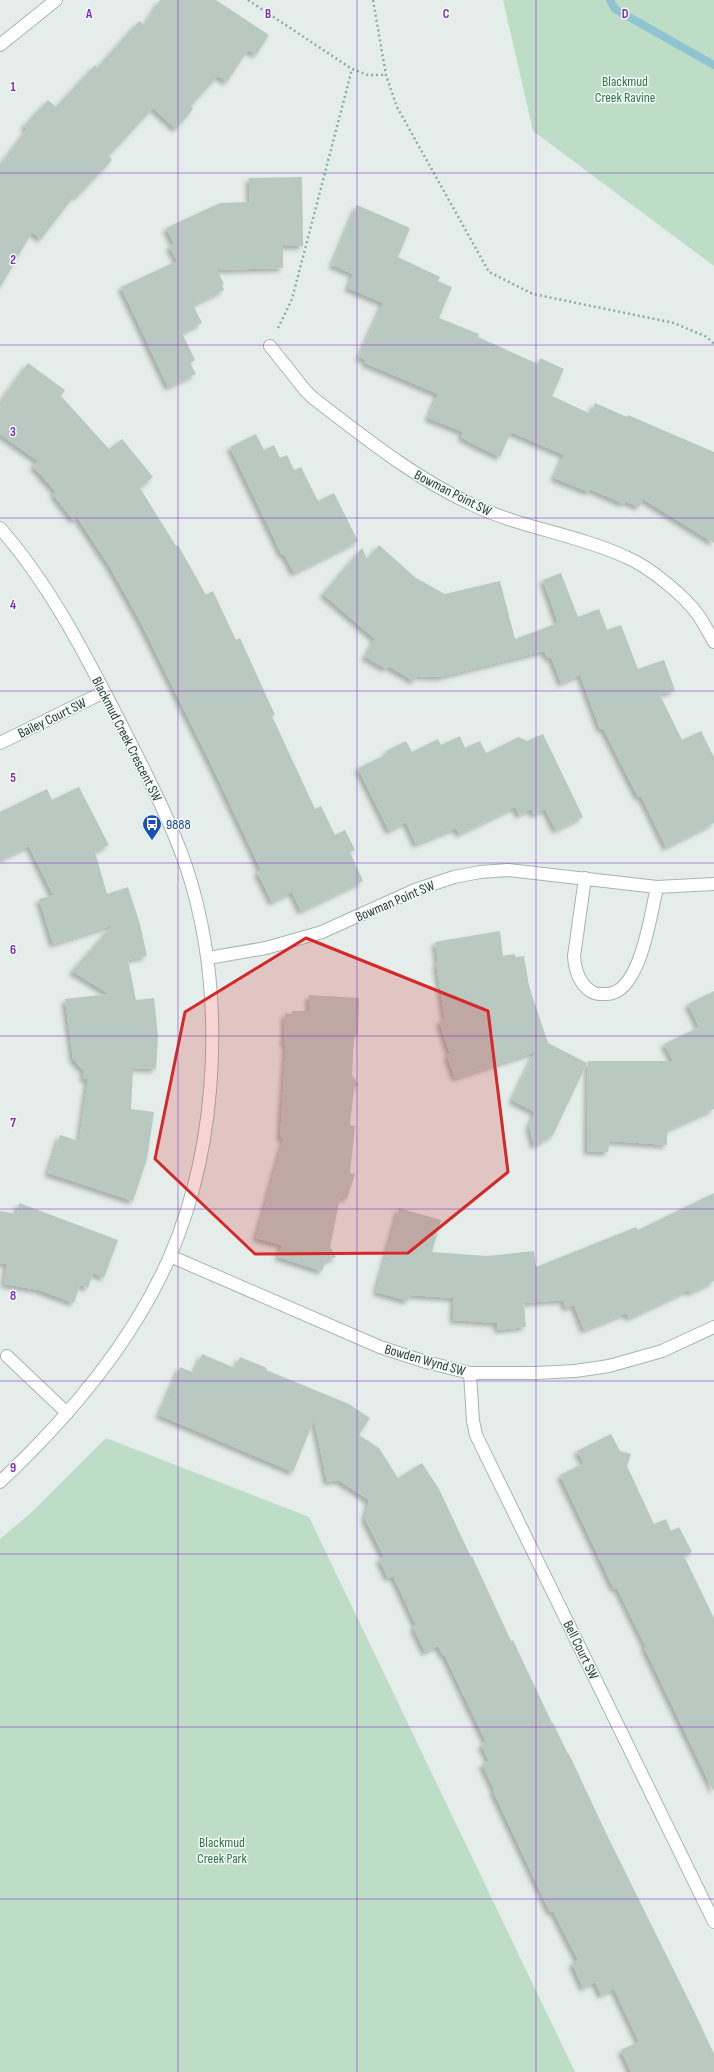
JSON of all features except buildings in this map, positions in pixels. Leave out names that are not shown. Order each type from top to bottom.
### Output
[{"type":"street","points":[[0,45],[56,0]]},
{"type":"street","name":"Bowman Point SW","points":[[270,346],[313,398],[410,470],[449,493],[497,516],[598,546],[628,557],[676,592],[698,615],[714,642]]},
{"type":"street","name":"Blackmud Creek Crescent SW","points":[[0,528],[50,596],[71,629],[150,782],[174,836],[186,866],[196,902],[208,958],[213,1025],[212,1079],[205,1128],[193,1186],[170,1256],[136,1319],[114,1354],[67,1413],[25,1459],[0,1482]]},
{"type":"street","name":"Bailey Court SW","points":[[0,744],[104,692]]},
{"type":"street","name":"Bowman Point SW","points":[[208,958],[266,948],[322,932],[415,890],[454,877],[508,870],[657,887],[714,884]]},
{"type":"street","points":[[585,878],[574,956],[575,968],[580,980],[586,988],[596,994],[610,994],[621,989],[630,979],[638,963],[657,887]]},
{"type":"street","name":"Bowden Wynd SW","points":[[170,1256],[380,1347],[426,1362],[470,1373],[544,1373],[575,1371],[608,1366],[662,1351],[714,1327]]},
{"type":"street","points":[[7,1356],[67,1413]]},
{"type":"street","name":"Bell Court SW","points":[[470,1373],[473,1421],[478,1440],[714,1922]]},
{"type":"path","points":[[248,0],[352,69],[368,75],[386,75]]},
{"type":"path","points":[[373,0],[386,75],[397,107],[489,272],[533,294],[674,324],[707,337],[714,344]]},
{"type":"path","points":[[270,346],[292,299],[352,69]]},
{"type":"highlighted area","points":[[306,938],[488,1011],[508,1172],[408,1253],[255,1254],[155,1159],[185,1012]]},
{"type":"green space","name":"Blackmud Creek Ravine","points":[[503,0],[714,0],[714,266],[533,131]]},
{"type":"green space","name":"Blackmud Creek Park","points":[[106,1438],[309,1517],[575,2072],[0,2072],[0,1539],[33,1511]]},
{"type":"waterway","points":[[610,0],[615,9],[714,65]]},
{"type":"place","name":"9888","points":[[152,841]]}]
